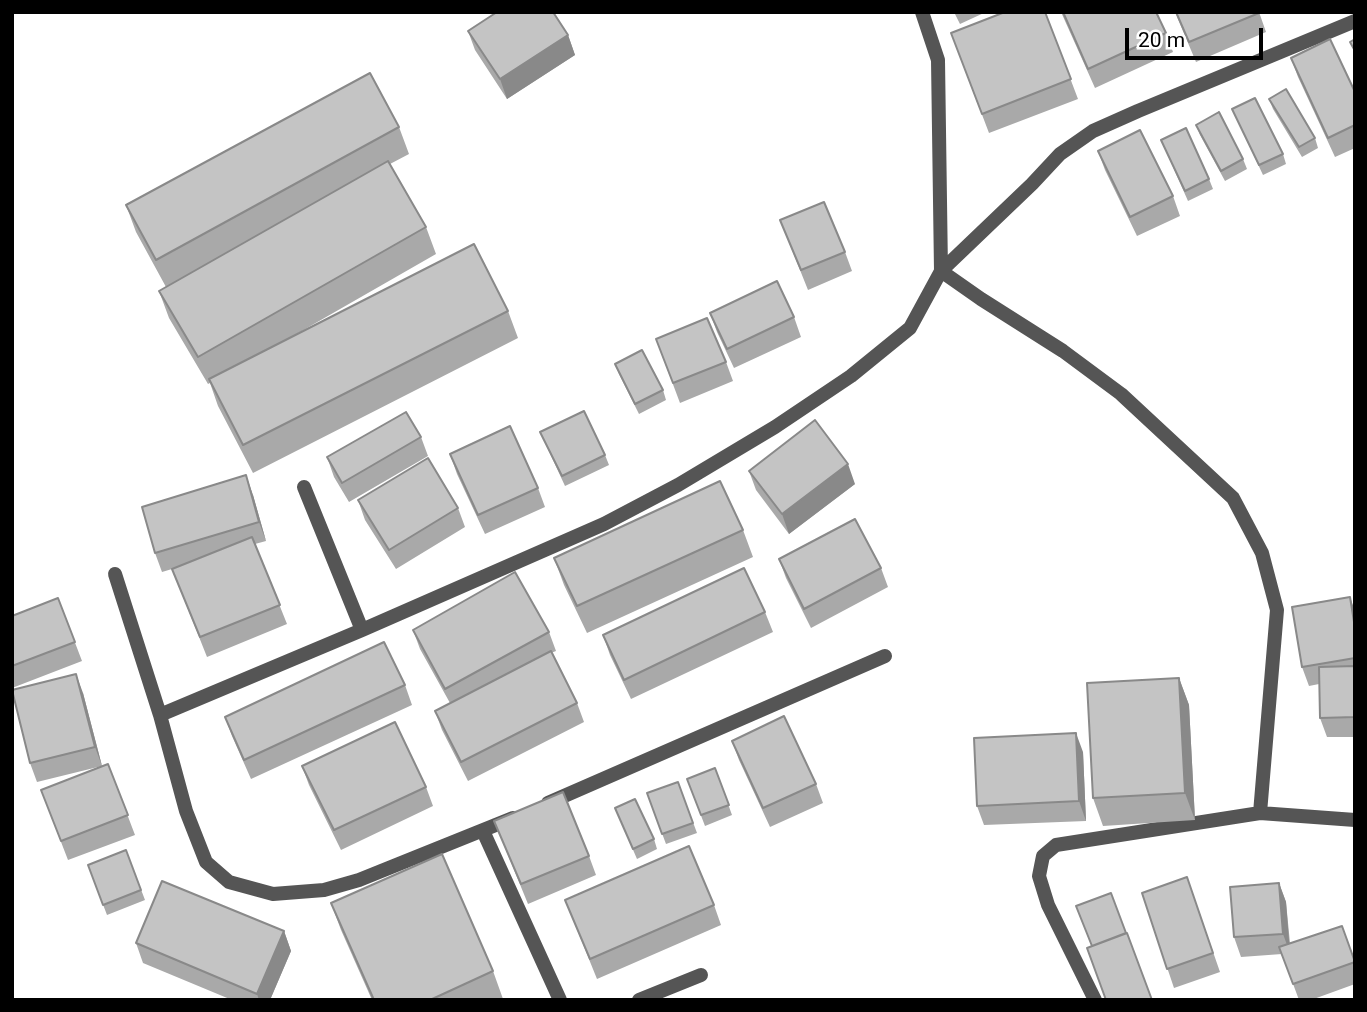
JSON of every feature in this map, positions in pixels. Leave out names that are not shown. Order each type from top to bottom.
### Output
[{"type":"street","points":[[922,12],[938,60],[941,271]]},
{"type":"street","points":[[160,715],[362,631],[604,524],[678,485],[775,427],[851,376],[909,328],[941,271],[1060,154],[1094,131],[1138,111],[1355,20]]},
{"type":"street","points":[[941,271],[1063,351],[1121,394],[1233,498],[1262,553],[1277,610],[1261,813]]},
{"type":"street","points":[[304,488],[362,631]]},
{"type":"street","points":[[114,574],[160,715],[186,811],[206,862],[229,882],[273,894],[324,890],[359,880],[527,812],[885,656]]},
{"type":"street","points":[[1095,1000],[1048,905],[1039,876],[1044,856],[1056,845],[1261,813],[1355,820]]},
{"type":"street","points":[[482,831],[560,1000]]},
{"type":"street","points":[[639,1000],[701,975]]},
{"type":"building","points":[[497,12],[553,12],[568,35],[500,79],[468,31]]},
{"type":"building","points":[[1005,12],[1045,12],[1071,79],[982,114],[951,33]]},
{"type":"building","points":[[1063,12],[1156,12],[1166,33],[1088,69]]},
{"type":"building","points":[[1176,12],[1259,12],[1259,13],[1189,42]]},
{"type":"building","points":[[1330,39],[1355,92],[1355,125],[1328,138],[1291,58]]},
{"type":"building","points":[[370,73],[399,127],[156,260],[126,205]]},
{"type":"building","points":[[1286,89],[1315,138],[1299,147],[1269,99]]},
{"type":"building","points":[[1255,98],[1283,154],[1259,165],[1232,109]]},
{"type":"building","points":[[1219,112],[1243,159],[1221,171],[1196,125]]},
{"type":"building","points":[[1186,128],[1209,179],[1185,191],[1161,140]]},
{"type":"building","points":[[1140,130],[1173,196],[1130,217],[1098,151]]},
{"type":"building","points":[[388,161],[426,227],[198,357],[159,291]]},
{"type":"building","points":[[824,202],[845,252],[801,270],[780,220]]},
{"type":"building","points":[[474,244],[508,311],[243,445],[209,379]]},
{"type":"building","points":[[777,281],[794,317],[727,349],[710,313]]},
{"type":"building","points":[[707,318],[726,362],[673,383],[656,339]]},
{"type":"building","points":[[642,350],[663,390],[635,404],[615,364]]},
{"type":"building","points":[[584,411],[605,455],[562,476],[540,432]]},
{"type":"building","points":[[406,412],[421,437],[342,483],[327,457]]},
{"type":"building","points":[[815,420],[848,464],[782,514],[749,471]]},
{"type":"building","points":[[510,426],[538,488],[478,515],[450,454]]},
{"type":"building","points":[[428,458],[458,508],[389,550],[358,500]]},
{"type":"building","points":[[246,475],[259,522],[155,553],[142,507]]},
{"type":"building","points":[[720,481],[743,530],[577,606],[554,558]]},
{"type":"building","points":[[855,519],[881,568],[804,609],[779,559]]},
{"type":"building","points":[[252,537],[280,605],[200,637],[172,569]]},
{"type":"building","points":[[744,568],[765,612],[624,680],[603,635]]},
{"type":"building","points":[[515,572],[549,632],[445,689],[413,630]]},
{"type":"building","points":[[1350,597],[1355,628],[1355,658],[1302,667],[1292,607]]},
{"type":"building","points":[[58,598],[75,642],[12,666],[12,616]]},
{"type":"building","points":[[384,642],[405,685],[244,760],[225,717]]},
{"type":"building","points":[[551,651],[577,703],[461,762],[435,711]]},
{"type":"building","points":[[1355,666],[1355,717],[1320,718],[1319,667]]},
{"type":"building","points":[[76,674],[95,747],[30,763],[12,690]]},
{"type":"building","points":[[1179,678],[1185,793],[1093,798],[1087,683]]},
{"type":"building","points":[[784,716],[816,784],[763,808],[732,741]]},
{"type":"building","points":[[395,722],[426,787],[334,830],[302,766]]},
{"type":"building","points":[[1076,733],[1079,801],[977,806],[974,738]]},
{"type":"building","points":[[108,764],[128,815],[61,841],[41,790]]},
{"type":"building","points":[[715,768],[729,805],[701,815],[687,779]]},
{"type":"building","points":[[678,782],[693,823],[662,834],[647,793]]},
{"type":"building","points":[[563,792],[589,856],[521,884],[494,821]]},
{"type":"building","points":[[635,799],[654,839],[633,849],[615,808]]},
{"type":"building","points":[[689,846],[714,905],[590,959],[565,900]]},
{"type":"building","points":[[126,850],[141,890],[103,905],[88,865]]},
{"type":"building","points":[[442,854],[493,971],[430,1000],[374,1000],[331,903]]},
{"type":"building","points":[[1187,877],[1213,953],[1167,969],[1142,893]]},
{"type":"building","points":[[162,881],[284,931],[257,994],[136,943]]},
{"type":"building","points":[[1279,883],[1283,934],[1234,937],[1230,887]]},
{"type":"building","points":[[1111,893],[1126,933],[1092,946],[1076,906]]},
{"type":"building","points":[[1342,926],[1355,962],[1293,984],[1279,947]]},
{"type":"building","points":[[1127,933],[1152,1000],[1106,1000],[1087,948]]}]
